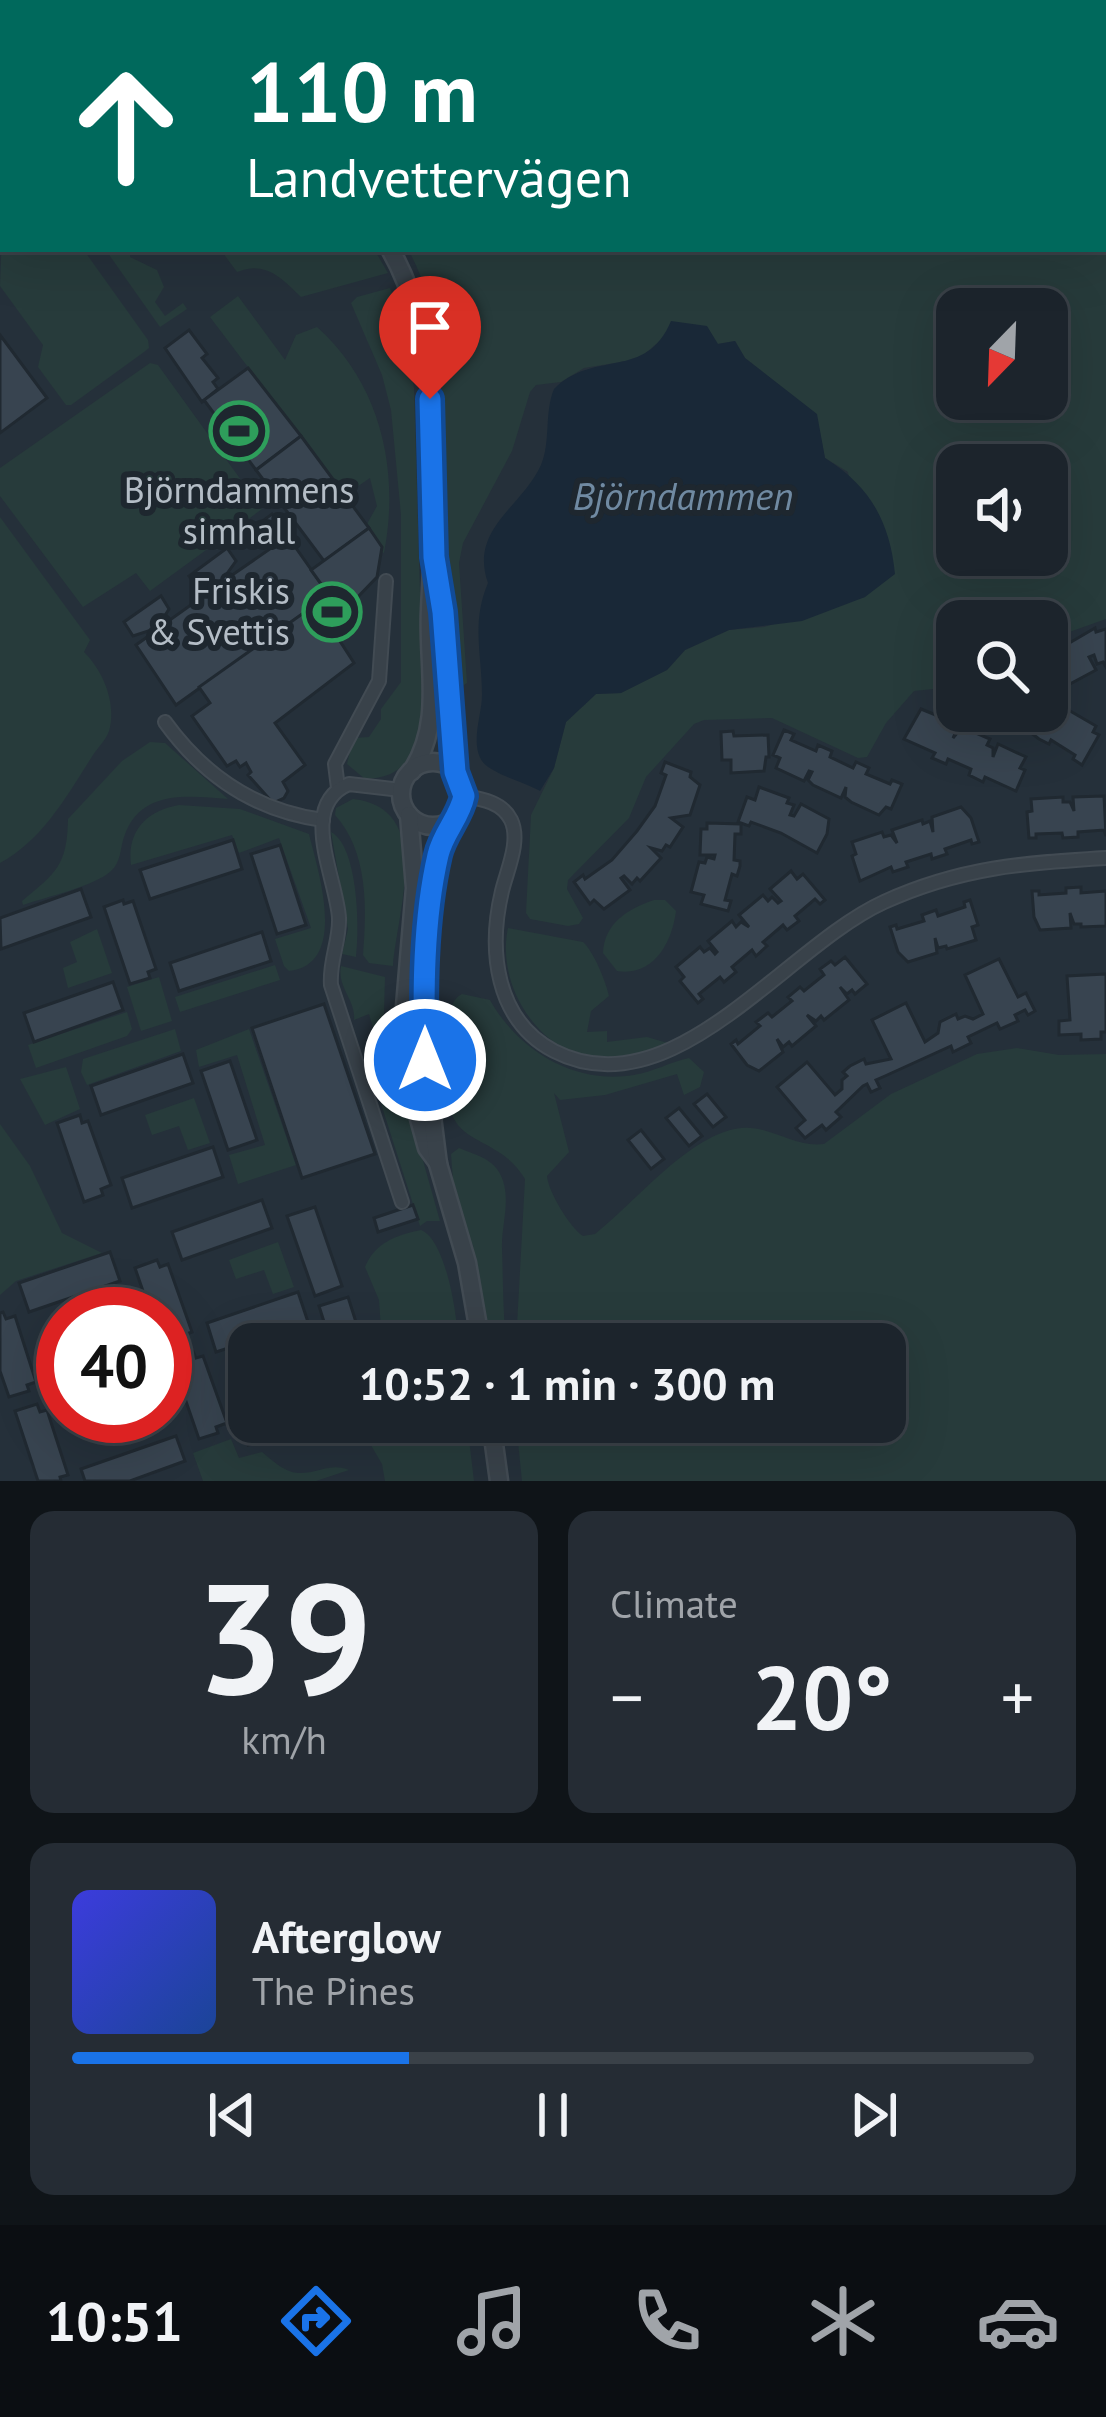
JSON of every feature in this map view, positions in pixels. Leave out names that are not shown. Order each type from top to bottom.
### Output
[{"type":"street","points":[[392,252],[414,305],[426,356],[434,557],[432,724],[401,790],[409,815],[415,888],[404,1030],[413,1097],[427,1148],[438,1163]]},
{"type":"street","points":[[434,557],[443,612],[455,772],[464,796],[443,839],[434,876],[424,1014],[427,1081],[438,1163],[477,1323]]},
{"type":"street","points":[[386,581],[379,681],[335,764],[338,788],[322,820],[339,918],[329,966],[332,985],[402,1202]]},
{"type":"street","points":[[165,722],[219,781],[295,814],[322,820]]},
{"type":"street","points":[[412,771],[434,763],[455,772]]},
{"type":"street","points":[[338,788],[349,784],[401,790]]},
{"type":"street","points":[[464,796],[495,804],[513,827],[513,849],[494,940],[494,961],[505,996],[528,1031],[544,1045],[596,1065],[624,1065],[663,1055],[855,917],[908,892],[997,865],[1106,857]]},
{"type":"street","points":[[409,815],[431,826],[454,818]]},
{"type":"street","points":[[494,1443],[499,1481]]},
{"type":"green space","points":[[1,252],[85,252],[149,348],[66,405],[38,367],[43,345],[0,286]]},
{"type":"green space","points":[[107,252],[130,252],[130,257],[157,270],[164,287],[155,302],[165,316],[183,303],[187,309],[160,327]]},
{"type":"green space","points":[[222,252],[376,252],[388,273],[301,297],[265,270],[237,272]]},
{"type":"green space","points":[[409,252],[1106,252],[1106,619],[1068,633],[1068,600],[936,600],[936,690],[914,691],[886,723],[867,757],[858,758],[772,718],[694,724],[646,777],[629,818],[568,880],[567,889],[583,918],[579,924],[530,919],[526,913],[531,815],[554,768],[566,722],[596,694],[621,693],[667,670],[685,650],[729,630],[764,627],[865,597],[848,472],[825,458],[816,414],[745,358],[735,341],[718,344],[664,337],[639,359],[584,368],[561,382],[536,385],[512,451],[463,543],[459,563],[467,683],[451,693],[442,381],[432,314]]},
{"type":"green space","points":[[390,288],[403,322],[414,388],[424,729],[396,771],[365,779],[347,764],[353,738],[369,737],[381,719],[381,709],[401,682],[401,515],[391,410],[382,375],[351,303]]},
{"type":"green space","points":[[238,296],[285,360],[296,335],[317,327],[357,375],[371,402],[387,460],[384,553],[367,524],[377,506],[370,478],[345,495],[210,317]]},
{"type":"green space","points":[[150,363],[158,365],[262,509],[150,591],[136,573],[83,607],[0,496],[0,468]]},
{"type":"green space","points":[[0,517],[90,640],[84,652],[102,678],[111,720],[106,737],[53,815],[29,842],[0,863]]},
{"type":"green space","points":[[150,742],[165,743],[228,799],[182,797],[153,803],[131,821],[111,871],[23,905],[58,866],[68,819],[122,761]]},
{"type":"green space","points":[[353,799],[378,807],[394,821],[403,842],[404,892],[393,966],[369,963],[363,955],[365,900],[359,863],[335,815],[336,808]]},
{"type":"green space","points":[[179,805],[240,809],[309,834],[325,914],[319,952],[307,965],[289,971],[275,939],[311,928],[279,838],[239,853],[232,835],[131,865],[132,842],[141,824]]},
{"type":"green space","points":[[331,832],[340,840],[352,870],[356,957],[342,954],[348,929]]},
{"type":"green space","points":[[665,900],[676,911],[665,946],[641,969],[617,971],[603,953],[612,926],[626,913]]},
{"type":"green space","points":[[508,928],[583,942],[587,947],[609,996],[591,1011],[587,1032],[607,1031],[607,1042],[647,1037],[671,1044],[608,1061],[563,1048],[544,1034],[517,996],[509,974]]},
{"type":"green space","points":[[97,929],[112,973],[68,988],[63,968],[77,962],[70,942]]},
{"type":"green space","points":[[275,965],[280,980],[180,1012],[175,997]]},
{"type":"green space","points":[[341,966],[385,977],[384,1014],[374,1064],[369,1041],[375,1035],[369,1014],[354,1020]]},
{"type":"green space","points":[[159,977],[172,1021],[141,1031],[127,987]]},
{"type":"green space","points":[[462,994],[490,1000],[532,1048],[590,1075],[634,1075],[689,1058],[704,1072],[700,1087],[684,1095],[677,1074],[605,1095],[560,1100],[554,1093],[569,1152],[547,1176],[548,1183],[566,1217],[583,1236],[595,1234],[682,1156],[721,1133],[752,1128],[802,1143],[824,1144],[891,1094],[977,1054],[1017,1048],[1059,1055],[1106,1054],[1106,1481],[522,1481],[518,1443],[906,1443],[906,1323],[517,1323],[525,1179],[507,1158],[468,1134],[454,1119],[444,1072],[445,1032],[454,1002]]},
{"type":"green space","points":[[127,1012],[132,1029],[127,1036],[36,1068],[28,1045]]},
{"type":"green space","points":[[394,1017],[402,1086],[440,1221],[420,1226],[376,1088]]},
{"type":"green space","points":[[175,1029],[181,1051],[87,1085],[81,1072],[83,1059]]},
{"type":"green space","points":[[249,1029],[296,1165],[238,1184],[229,1155],[265,1145],[237,1055],[199,1067],[196,1050]]},
{"type":"green space","points":[[66,1067],[80,1109],[45,1125],[20,1079]]},
{"type":"green space","points":[[194,1098],[210,1143],[188,1150],[179,1126],[152,1135],[145,1115]]},
{"type":"green space","points":[[0,1124],[30,1166],[62,1233],[102,1253],[16,1281],[0,1295]]},
{"type":"green space","points":[[459,1148],[481,1157],[503,1181],[505,1323],[484,1323],[473,1245],[459,1214],[451,1154]]},
{"type":"green space","points":[[421,1230],[437,1248],[456,1323],[381,1323],[379,1300],[365,1267],[387,1241]]},
{"type":"green space","points":[[278,1242],[294,1287],[273,1294],[264,1270],[236,1279],[229,1260]]},
{"type":"green space","points":[[228,1440],[239,1458],[262,1452],[293,1472],[349,1470],[316,1481],[203,1481],[193,1453]]},
{"type":"green space","points":[[370,1443],[469,1443],[474,1481],[385,1481]]},
{"type":"water","name":"Björndammen","points":[[671,321],[707,326],[718,344],[735,341],[745,358],[817,414],[825,458],[854,481],[875,507],[895,574],[865,597],[802,621],[729,630],[685,650],[667,670],[621,693],[596,694],[566,722],[554,768],[540,791],[493,770],[479,754],[479,625],[488,583],[486,548],[491,533],[541,465],[554,389],[586,370],[648,351]]},
{"type":"building","points":[[189,330],[218,378],[213,382],[218,389],[202,402],[165,348]]},
{"type":"building","points":[[0,335],[47,398],[0,433]]},
{"type":"building","points":[[248,368],[301,436],[256,470],[204,400]]},
{"type":"building","points":[[301,436],[369,528],[324,561],[256,470]]},
{"type":"building","points":[[272,514],[329,595],[176,705],[136,645],[150,635],[148,631],[133,636],[124,622],[161,596],[169,609],[163,625],[216,587],[199,589],[189,576],[227,548],[236,561],[228,578],[280,542],[278,536],[265,542],[253,528]]},
{"type":"building","points":[[369,528],[382,547],[377,577],[356,604],[348,610],[345,606],[327,621],[354,663],[275,723],[305,765],[283,782],[288,791],[273,803],[248,775],[246,763],[227,766],[192,716],[210,703],[199,687],[329,595],[311,570]]},
{"type":"building","points":[[1095,628],[1096,632],[1106,629],[1106,667],[1103,662],[1097,664],[1094,655],[1089,657],[1096,670],[1068,685],[1068,644]]},
{"type":"building","points":[[921,709],[936,715],[936,732],[956,732],[953,738],[958,732],[974,732],[990,739],[987,745],[993,748],[993,757],[998,744],[1026,757],[1020,768],[1025,770],[1016,791],[985,777],[983,782],[969,775],[971,769],[932,758],[935,753],[904,739]]},
{"type":"building","points":[[1068,710],[1096,726],[1093,732],[1099,735],[1082,765],[1051,740],[1049,744],[1030,732],[1068,732]]},
{"type":"building","points":[[784,730],[794,734],[791,740],[816,751],[818,745],[853,768],[856,762],[869,768],[866,774],[902,784],[891,809],[886,807],[879,815],[845,797],[846,787],[841,798],[813,785],[808,780],[812,772],[804,781],[776,768],[780,758],[773,755]]},
{"type":"building","points":[[733,731],[734,736],[768,735],[764,771],[731,773],[731,760],[722,760],[721,732]]},
{"type":"building","points":[[665,762],[691,772],[690,777],[700,785],[690,815],[671,818],[683,827],[670,847],[651,848],[661,858],[640,881],[637,878],[632,884],[621,878],[630,890],[604,909],[594,900],[590,904],[574,882],[612,860],[637,831],[655,806],[666,775],[661,773]]},
{"type":"building","points":[[759,787],[789,798],[787,803],[794,805],[790,815],[801,804],[829,819],[817,853],[781,833],[738,822],[747,797],[755,800]]},
{"type":"building","points":[[1104,796],[1106,836],[1104,830],[1078,832],[1078,837],[1063,838],[1062,833],[1029,838],[1031,799],[1063,797],[1074,811],[1073,797]]},
{"type":"building","points":[[961,807],[971,818],[979,842],[972,844],[971,840],[945,849],[947,854],[932,859],[931,854],[906,862],[908,867],[893,872],[891,867],[860,881],[852,842],[882,832],[897,843],[892,830],[922,820],[923,824],[930,821],[933,832],[932,817]]},
{"type":"building","points":[[707,823],[741,824],[741,834],[735,834],[734,860],[740,866],[737,876],[732,874],[725,900],[731,901],[728,911],[701,904],[704,895],[691,892],[699,862],[715,855],[700,855],[701,829],[707,829]]},
{"type":"building","points":[[233,840],[242,869],[150,899],[140,870]]},
{"type":"building","points":[[280,845],[306,925],[277,934],[251,854]]},
{"type":"building","points":[[791,871],[797,879],[803,874],[825,900],[820,904],[815,899],[795,916],[799,921],[787,930],[783,925],[763,942],[767,946],[756,956],[752,950],[732,967],[736,972],[724,982],[720,977],[699,994],[703,999],[698,1003],[680,981],[684,977],[676,967],[700,947],[715,954],[708,941],[732,921],[736,927],[741,922],[749,927],[739,915],[763,895],[768,901],[772,897],[781,901],[770,889]]},
{"type":"building","points":[[1081,887],[1081,893],[1106,891],[1106,926],[1081,927],[1074,924],[1070,913],[1071,928],[1040,930],[1032,891],[1066,893],[1066,888]]},
{"type":"building","points":[[81,889],[91,917],[1,949],[0,918]]},
{"type":"building","points":[[123,900],[124,904],[133,901],[156,969],[148,972],[150,978],[130,984],[104,907]]},
{"type":"building","points":[[970,900],[978,925],[972,927],[976,940],[947,949],[938,948],[935,938],[937,953],[908,962],[898,952],[890,927],[924,921],[922,915],[936,910],[938,916],[965,907],[964,902]]},
{"type":"building","points":[[262,932],[271,961],[179,991],[170,963]]},
{"type":"building","points":[[845,957],[867,984],[855,994],[840,987],[849,1000],[824,1020],[807,1015],[816,1026],[792,1046],[789,1042],[783,1047],[777,1039],[783,1052],[759,1071],[747,1065],[731,1044],[736,1040],[738,1044],[760,1026],[756,1022],[768,1013],[772,1017],[792,1001],[788,997],[800,987],[804,991],[824,975],[820,969]]},
{"type":"building","points":[[999,959],[1018,997],[1026,993],[1035,1011],[1028,1015],[1025,1010],[1015,1015],[1018,1021],[1000,1029],[997,1023],[968,1037],[971,1043],[953,1052],[951,1046],[876,1080],[880,1088],[871,1092],[867,1084],[863,1086],[836,1112],[841,1117],[826,1130],[822,1125],[805,1138],[796,1128],[805,1120],[777,1087],[807,1062],[835,1095],[850,1066],[864,1059],[866,1064],[891,1059],[872,1020],[906,1003],[925,1042],[938,1033],[940,1022],[956,1014],[958,1019],[973,1019],[983,1014],[965,975]]},
{"type":"building","points":[[1106,974],[1106,1032],[1101,1032],[1101,1039],[1059,1035],[1059,1021],[1070,1020],[1067,976]]},
{"type":"building","points":[[113,982],[123,1010],[34,1042],[24,1013]]},
{"type":"building","points":[[324,1004],[375,1154],[302,1178],[252,1028]]},
{"type":"building","points":[[183,1054],[193,1083],[101,1115],[91,1086]]},
{"type":"building","points":[[230,1061],[257,1140],[228,1150],[201,1071]]},
{"type":"building","points":[[707,1094],[726,1117],[713,1127],[694,1104]]},
{"type":"building","points":[[679,1108],[702,1136],[689,1146],[666,1118]]},
{"type":"building","points":[[80,1115],[82,1123],[88,1121],[111,1185],[101,1189],[103,1195],[84,1202],[57,1123]]},
{"type":"building","points":[[641,1130],[664,1159],[651,1169],[628,1140]]},
{"type":"building","points":[[213,1147],[223,1177],[132,1208],[122,1178]]},
{"type":"building","points":[[262,1200],[272,1228],[182,1260],[172,1232]]},
{"type":"building","points":[[413,1205],[418,1219],[378,1232],[374,1218]]},
{"type":"building","points":[[315,1207],[342,1286],[315,1296],[287,1216]]},
{"type":"building","points":[[110,1252],[120,1281],[102,1287],[36,1287],[36,1310],[29,1312],[19,1283]]},
{"type":"building","points":[[157,1260],[160,1267],[168,1264],[176,1287],[142,1287],[135,1268]]},
{"type":"building","points":[[298,1292],[308,1322],[228,1323],[228,1348],[216,1352],[207,1323]]},
{"type":"building","points":[[348,1297],[356,1323],[324,1323],[319,1306]]},
{"type":"building","points":[[0,1313],[6,1319],[15,1316],[36,1382],[27,1385],[29,1391],[9,1397],[0,1371]]},
{"type":"building","points":[[192,1351],[196,1358],[203,1356],[227,1423],[216,1427],[218,1433],[199,1439],[192,1419]]},
{"type":"building","points":[[36,1404],[36,1443],[58,1443],[68,1475],[60,1477],[61,1481],[38,1481],[15,1411]]},
{"type":"building","points":[[156,1443],[179,1443],[185,1461],[130,1481],[85,1481],[81,1469]]},
{"type":"place","name":"Björndammens simhall","points":[[239,431]]},
{"type":"place","name":"Friskis & Svettis","points":[[332,612]]},
{"type":"route","points":[[425,1060],[434,876],[443,839],[464,796],[455,772],[443,612],[434,557],[430,399]]}]
